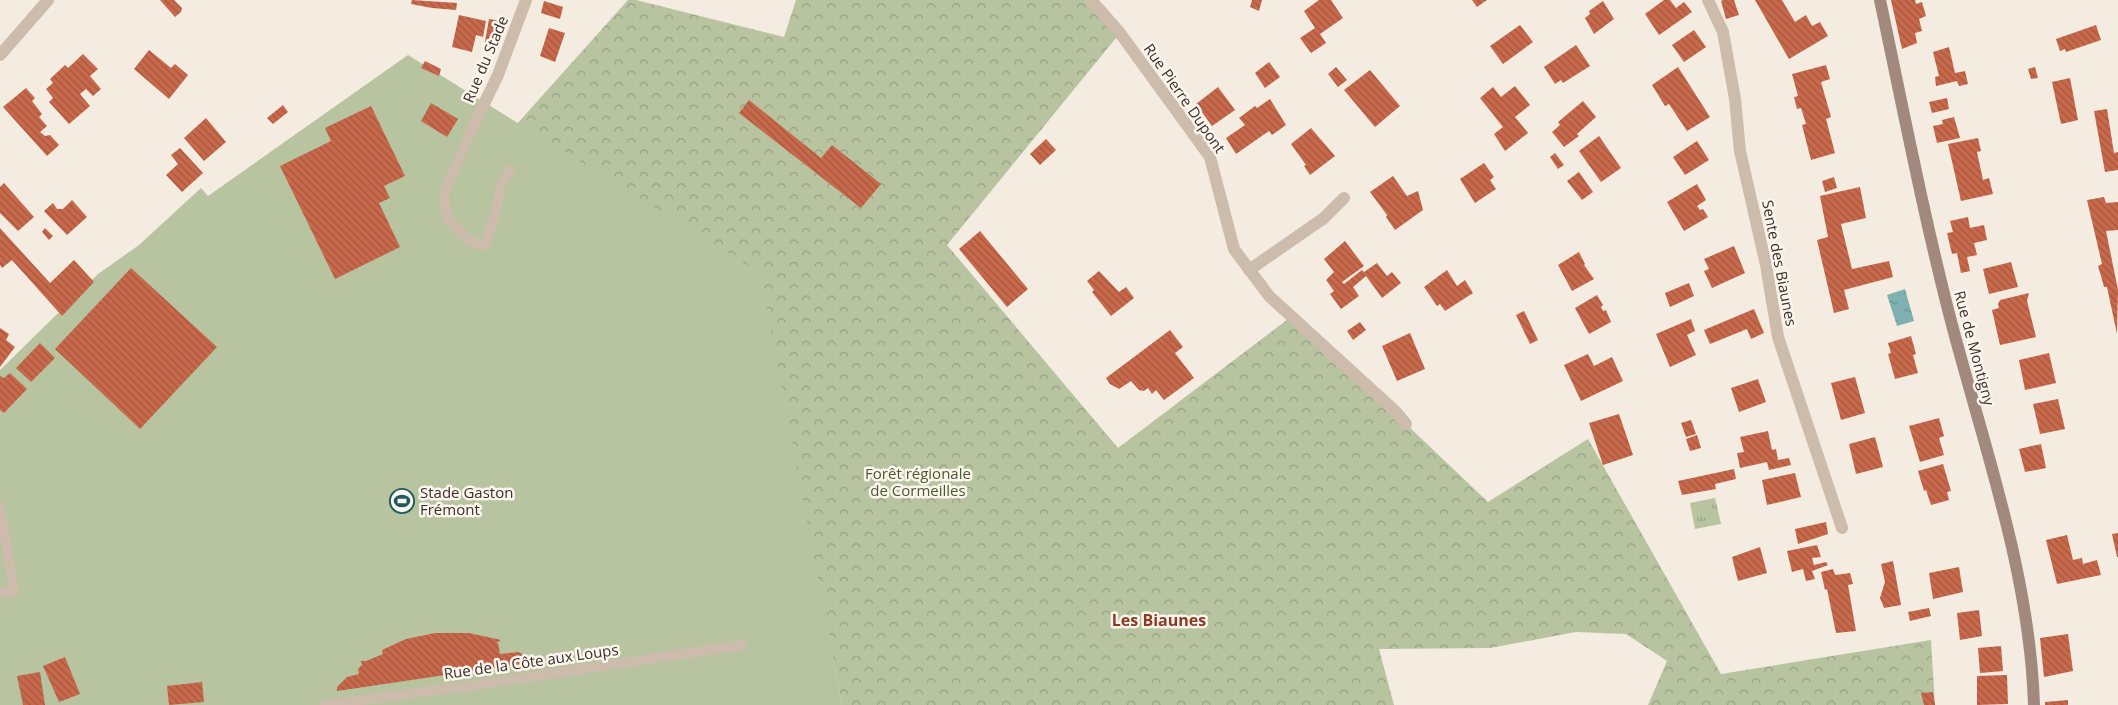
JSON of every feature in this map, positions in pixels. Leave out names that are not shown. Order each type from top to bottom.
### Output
[{"type":"street","points":[[0,54],[48,0]]},
{"type":"street","name":"Rue du Stade","points":[[471,130],[498,75],[526,0]]},
{"type":"street","name":"Rue Pierre Dupont","points":[[1092,0],[1120,33],[1210,157],[1234,249],[1269,296],[1395,411],[1406,424]]},
{"type":"street","name":"Sente des Biaunes","points":[[1708,0],[1724,32],[1736,99],[1740,151],[1766,265],[1778,337],[1842,528]]},
{"type":"street","name":"Rue de Montigny","points":[[1880,0],[1943,290],[2008,528],[2024,609],[2034,705]]},
{"type":"street","points":[[1250,270],[1324,218],[1344,198]]},
{"type":"lane","points":[[471,130],[444,193],[447,218],[458,231],[470,240],[484,246],[496,213],[501,184],[510,170]]},
{"type":"lane","points":[[0,506],[14,591],[0,593]]},
{"type":"lane","name":"Rue de la Côte aux Loups","points":[[324,705],[477,685],[742,645]]},
{"type":"green space","name":"Forêt régionale de Cormeilles","points":[[628,0],[636,0],[784,37],[796,0],[1091,0],[1120,33],[947,245],[1118,448],[1288,319],[1406,424],[1488,502],[1588,439],[1721,674],[1931,640],[1935,705],[1648,705],[1667,661],[1626,634],[1576,632],[1490,648],[1379,649],[1394,705],[842,705],[828,633],[500,143]]},
{"type":"green space","name":"Stade Gaston Frémont","points":[[408,55],[760,273],[842,705],[0,705],[0,370],[98,274],[139,245],[201,188],[208,196]]},
{"type":"green space","points":[[1715,498],[1721,524],[1695,529],[1690,503]]},
{"type":"water","points":[[1905,289],[1914,321],[1897,326],[1887,295]]},
{"type":"building","points":[[160,0],[174,0],[182,8],[181,12],[175,17]]},
{"type":"building","points":[[412,0],[457,3],[456,10],[411,4]]},
{"type":"building","points":[[1252,0],[1262,0],[1259,11],[1250,7]]},
{"type":"building","points":[[1319,0],[1331,0],[1343,18],[1320,34],[1326,43],[1311,53],[1300,38],[1315,28],[1304,11]]},
{"type":"building","points":[[1472,0],[1487,0],[1477,7]]},
{"type":"building","points":[[1664,0],[1670,0],[1676,8],[1684,2],[1692,12],[1659,35],[1645,14]]},
{"type":"building","points":[[1734,0],[1739,15],[1726,19],[1721,1]]},
{"type":"building","points":[[1755,0],[1782,0],[1795,22],[1806,15],[1812,26],[1820,22],[1828,36],[1789,59]]},
{"type":"building","points":[[1891,0],[1915,0],[1916,4],[1922,2],[1926,16],[1919,19],[1922,31],[1915,33],[1917,43],[1902,49]]},
{"type":"building","points":[[544,1],[563,7],[560,19],[541,13]]},
{"type":"building","points":[[1603,1],[1614,19],[1594,34],[1585,18],[1590,14],[1589,11]]},
{"type":"building","points":[[459,15],[486,21],[483,37],[476,35],[472,52],[452,47]]},
{"type":"building","points":[[489,19],[507,22],[495,49],[484,47]]},
{"type":"building","points":[[1520,25],[1533,42],[1503,64],[1490,46]]},
{"type":"building","points":[[2096,25],[2101,40],[2066,52],[2065,49],[2060,51],[2056,39]]},
{"type":"building","points":[[549,28],[565,33],[555,62],[540,56]]},
{"type":"building","points":[[1694,30],[1706,47],[1684,62],[1672,45]]},
{"type":"building","points":[[1576,45],[1590,66],[1563,83],[1561,80],[1555,84],[1544,67]]},
{"type":"building","points":[[1949,47],[1955,73],[1965,71],[1968,84],[1959,86],[1957,81],[1936,86],[1935,77],[1939,76],[1933,52]]},
{"type":"building","points":[[149,50],[171,68],[175,64],[188,75],[169,99],[134,69]]},
{"type":"building","points":[[83,54],[98,69],[90,76],[101,89],[93,96],[86,89],[80,94],[90,106],[69,124],[49,102],[53,98],[46,89],[53,83],[50,79],[65,65],[68,68]]},
{"type":"building","points":[[425,61],[441,69],[439,76],[421,68]]},
{"type":"building","points":[[1269,62],[1280,77],[1265,88],[1255,73]]},
{"type":"building","points":[[1826,65],[1830,79],[1821,82],[1831,117],[1826,119],[1835,153],[1811,160],[1802,125],[1806,124],[1801,108],[1797,109],[1794,97],[1798,96],[1792,74]]},
{"type":"building","points":[[1336,67],[1347,80],[1338,87],[1328,74]]},
{"type":"building","points":[[1678,67],[1710,117],[1687,131],[1669,104],[1665,106],[1652,85]]},
{"type":"building","points":[[2035,67],[2038,78],[2031,79],[2028,69]]},
{"type":"building","points":[[1370,70],[1400,106],[1375,127],[1344,90]]},
{"type":"building","points":[[2070,78],[2078,120],[2061,124],[2052,82]]},
{"type":"building","points":[[1515,86],[1530,105],[1515,117],[1528,133],[1505,151],[1494,134],[1503,127],[1480,98],[1493,87],[1501,97]]},
{"type":"building","points":[[1218,87],[1235,110],[1212,126],[1196,104]]},
{"type":"building","points":[[26,88],[35,98],[32,101],[42,114],[39,117],[47,126],[40,132],[45,136],[50,135],[59,145],[47,156],[3,107]]},
{"type":"building","points":[[1947,98],[1949,109],[1932,113],[1929,102]]},
{"type":"building","points":[[1270,99],[1286,125],[1272,135],[1269,131],[1236,154],[1226,138],[1245,125],[1239,118],[1255,106],[1257,108]]},
{"type":"building","points":[[749,100],[821,158],[832,145],[881,184],[861,208],[739,113]]},
{"type":"building","points":[[1583,101],[1596,117],[1577,134],[1579,136],[1564,147],[1552,132],[1560,125],[1558,122]]},
{"type":"building","points":[[431,103],[458,119],[447,137],[421,121]]},
{"type":"building","points":[[283,105],[288,112],[273,124],[267,118]]},
{"type":"building","points":[[371,106],[405,176],[384,186],[390,198],[379,203],[400,247],[335,279],[280,166],[331,141],[325,128]]},
{"type":"building","points":[[2107,109],[2114,153],[2118,152],[2118,170],[2105,172],[2094,111]]},
{"type":"building","points":[[1954,117],[1960,138],[1937,143],[1933,126],[1943,124],[1942,120]]},
{"type":"building","points":[[206,118],[226,142],[204,161],[184,138]]},
{"type":"building","points":[[1311,128],[1335,156],[1310,175],[1304,166],[1306,165],[1291,144]]},
{"type":"building","points":[[1599,136],[1621,168],[1601,182],[1579,151]]},
{"type":"building","points":[[1978,138],[1981,151],[1977,152],[1983,180],[1989,178],[1993,194],[1961,201],[1948,144]]},
{"type":"building","points":[[1046,139],[1056,150],[1040,165],[1030,154]]},
{"type":"building","points":[[1697,141],[1709,160],[1685,175],[1673,157]]},
{"type":"building","points":[[180,148],[203,173],[182,192],[166,175],[178,164],[171,155]]},
{"type":"building","points":[[1555,153],[1564,165],[1558,169],[1550,157]]},
{"type":"building","points":[[1484,163],[1494,177],[1490,180],[1496,189],[1475,203],[1460,179]]},
{"type":"building","points":[[1579,172],[1593,192],[1582,200],[1567,181]]},
{"type":"building","points":[[1393,176],[1407,196],[1418,191],[1423,210],[1395,230],[1386,217],[1387,215],[1370,192]]},
{"type":"building","points":[[1834,177],[1837,188],[1825,192],[1822,181]]},
{"type":"building","points":[[4,183],[34,217],[18,231],[0,213],[0,187]]},
{"type":"building","points":[[1697,184],[1706,200],[1697,206],[1700,210],[1703,209],[1708,217],[1684,231],[1667,202]]},
{"type":"building","points":[[1860,187],[1866,218],[1841,224],[1852,269],[1889,261],[1893,277],[1844,290],[1849,309],[1834,313],[1817,240],[1828,237],[1820,196]]},
{"type":"building","points":[[2104,197],[2106,203],[2118,202],[2118,230],[2106,231],[2118,290],[2117,334],[2107,287],[2104,287],[2098,266],[2102,264],[2087,200]]},
{"type":"building","points":[[72,200],[87,217],[67,235],[44,211],[53,203],[57,209],[63,209]]},
{"type":"building","points":[[1968,217],[1970,228],[1984,225],[1987,240],[1974,243],[1977,255],[1967,257],[1970,271],[1961,273],[1957,253],[1952,254],[1947,233],[1953,232],[1950,221]]},
{"type":"building","points":[[0,228],[50,283],[74,260],[94,282],[62,316],[12,260],[2,268],[0,265]]},
{"type":"building","points":[[45,228],[53,236],[49,240],[42,232]]},
{"type":"building","points":[[980,231],[1028,289],[1007,307],[959,249]]},
{"type":"building","points":[[1345,241],[1364,266],[1342,282],[1344,284],[1362,270],[1364,272],[1377,263],[1387,276],[1392,272],[1401,283],[1382,298],[1366,276],[1353,287],[1359,296],[1341,309],[1330,294],[1334,291],[1326,280],[1334,272],[1324,259]]},
{"type":"building","points":[[1734,246],[1745,273],[1712,288],[1704,271],[1709,269],[1704,259]]},
{"type":"building","points":[[1579,252],[1584,265],[1594,279],[1572,291],[1558,265]]},
{"type":"building","points":[[2011,262],[2018,287],[1989,294],[1983,269]]},
{"type":"building","points":[[131,268],[217,347],[140,429],[55,349]]},
{"type":"building","points":[[1447,270],[1457,286],[1465,280],[1473,293],[1445,311],[1440,304],[1437,306],[1424,287]]},
{"type":"building","points":[[1099,271],[1119,292],[1126,287],[1134,298],[1111,316],[1092,292],[1094,290],[1087,281]]},
{"type":"building","points":[[1689,283],[1694,296],[1670,307],[1665,293]]},
{"type":"building","points":[[2029,293],[2027,301],[2036,337],[2000,345],[1992,310],[1999,308],[2000,300]]},
{"type":"building","points":[[1597,295],[1603,305],[1601,307],[1603,311],[1606,310],[1611,322],[1589,334],[1575,308]]},
{"type":"building","points":[[1754,309],[1764,333],[1751,339],[1747,329],[1710,344],[1704,330]]},
{"type":"building","points":[[1524,311],[1538,340],[1530,344],[1516,315]]},
{"type":"building","points":[[1691,319],[1695,331],[1687,335],[1696,355],[1670,367],[1656,334]]},
{"type":"building","points":[[1360,322],[1366,330],[1353,340],[1347,331]]},
{"type":"building","points":[[0,328],[9,334],[6,340],[15,347],[0,367]]},
{"type":"building","points":[[1170,330],[1183,347],[1175,353],[1194,378],[1164,400],[1156,390],[1152,394],[1148,388],[1144,391],[1139,390],[1131,381],[1119,389],[1110,384],[1106,378]]},
{"type":"building","points":[[1410,333],[1425,369],[1397,381],[1382,346]]},
{"type":"building","points":[[1911,336],[1916,354],[1913,355],[1918,373],[1895,379],[1888,354],[1891,353],[1888,343]]},
{"type":"building","points":[[40,343],[55,358],[31,382],[16,368]]},
{"type":"building","points":[[2049,353],[2056,383],[2025,390],[2019,360]]},
{"type":"building","points":[[1588,354],[1594,366],[1612,357],[1623,381],[1581,401],[1564,365]]},
{"type":"building","points":[[10,373],[27,389],[4,413],[0,410],[0,376],[4,378]]},
{"type":"building","points":[[1855,377],[1865,413],[1841,420],[1831,383]]},
{"type":"building","points":[[1758,379],[1766,402],[1739,412],[1731,388]]},
{"type":"building","points":[[2058,399],[2065,429],[2040,434],[2033,404]]},
{"type":"building","points":[[1619,414],[1633,455],[1603,465],[1589,423]]},
{"type":"building","points":[[1939,418],[1944,436],[1939,438],[1944,455],[1920,462],[1909,426]]},
{"type":"building","points":[[1691,420],[1696,434],[1686,437],[1681,423]]},
{"type":"building","points":[[1768,431],[1772,450],[1776,449],[1778,460],[1789,458],[1791,465],[1769,470],[1767,462],[1740,468],[1737,453],[1744,452],[1740,437]]},
{"type":"building","points":[[1697,435],[1701,448],[1690,451],[1686,439]]},
{"type":"building","points":[[1875,437],[1883,467],[1856,474],[1849,444]]},
{"type":"building","points":[[2041,444],[2046,468],[2025,472],[2019,449]]},
{"type":"building","points":[[1943,464],[1951,491],[1947,492],[1949,500],[1931,505],[1926,490],[1924,491],[1918,471]]},
{"type":"building","points":[[1734,469],[1736,479],[1715,484],[1716,489],[1682,495],[1678,481]]},
{"type":"building","points":[[1795,473],[1801,497],[1767,505],[1762,480]]},
{"type":"building","points":[[1826,522],[1828,534],[1798,544],[1795,529]]},
{"type":"building","points":[[2118,533],[2118,557],[2117,557],[2112,534]]},
{"type":"building","points":[[2067,535],[2073,560],[2082,558],[2083,564],[2097,560],[2101,575],[2057,584],[2046,540]]},
{"type":"building","points":[[1817,545],[1821,557],[1812,558],[1814,565],[1826,562],[1828,565],[1812,571],[1815,579],[1806,581],[1803,569],[1792,572],[1787,551]]},
{"type":"building","points":[[1760,547],[1767,573],[1738,581],[1732,557]]},
{"type":"building","points":[[1893,561],[1901,605],[1884,608],[1880,598],[1885,582],[1881,564]]},
{"type":"building","points":[[1959,567],[1963,592],[1933,599],[1929,573]]},
{"type":"building","points":[[1833,569],[1835,575],[1850,573],[1853,584],[1848,585],[1856,631],[1836,633],[1827,589],[1825,590],[1821,572]]},
{"type":"building","points":[[1929,608],[1931,616],[1910,621],[1908,612]]},
{"type":"building","points":[[1979,610],[1982,636],[1960,640],[1957,613]]},
{"type":"building","points":[[435,633],[469,633],[501,640],[496,643],[498,643],[500,654],[518,652],[525,655],[527,663],[337,691],[337,687],[347,677],[359,674],[358,669],[362,665],[361,661],[366,661],[383,654],[382,650],[406,639]]},
{"type":"building","points":[[2068,634],[2073,671],[2044,677],[2040,638]]},
{"type":"building","points":[[2001,646],[2003,671],[1980,673],[1978,648]]},
{"type":"building","points":[[65,657],[80,694],[59,702],[43,666]]},
{"type":"building","points":[[40,672],[45,705],[23,705],[17,676]]},
{"type":"building","points":[[2007,675],[2008,704],[1977,705],[1977,676]]},
{"type":"building","points":[[202,682],[204,702],[169,705],[167,686]]},
{"type":"building","points":[[1933,692],[1935,705],[1924,705],[1921,693]]},
{"type":"building","points":[[2068,700],[2068,705],[2045,705],[2045,702]]},
{"type":"place","name":"Stade Gaston Frémont","points":[[402,501]]},
{"type":"district","name":"Les Biaunes","points":[[1159,620]]}]
